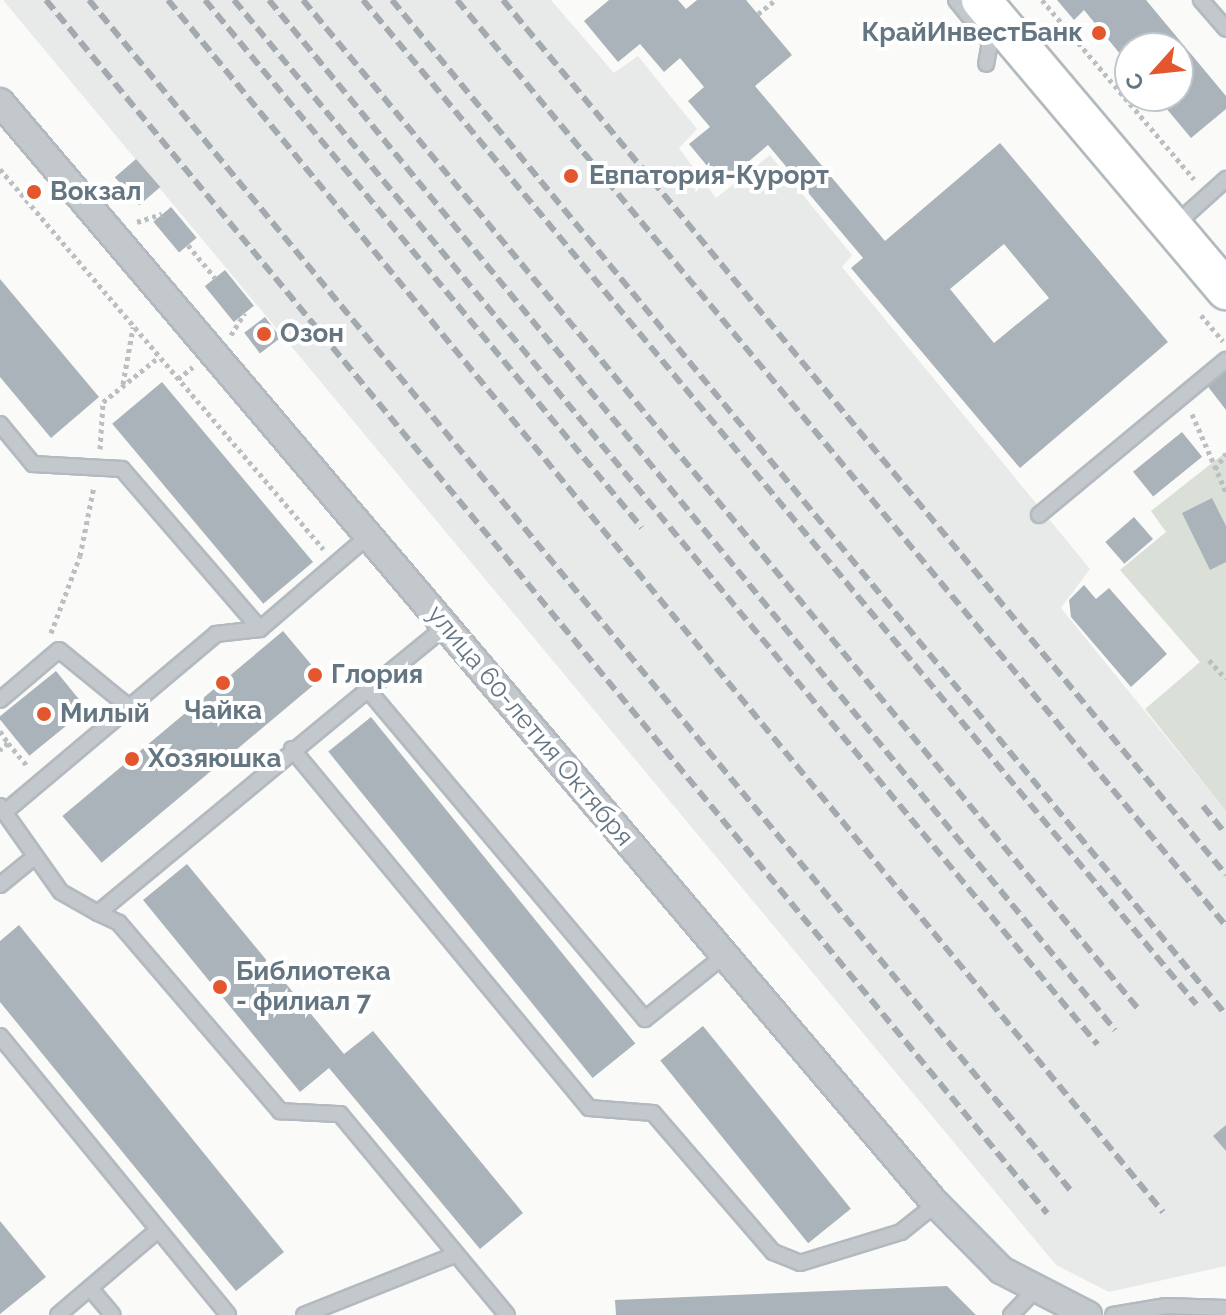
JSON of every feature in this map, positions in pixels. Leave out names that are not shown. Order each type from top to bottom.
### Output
[{"type":"main road","points":[[981,0],[1226,290]]},
{"type":"street","name":"улица 60-летия Октября","points":[[0,102],[936,1204],[1033,1292],[1088,1315]]},
{"type":"lane","points":[[956,0],[990,42],[986,64]]},
{"type":"lane","points":[[1201,0],[1226,29]]},
{"type":"lane","points":[[1172,228],[1226,179]]},
{"type":"lane","points":[[1039,515],[1226,360]]},
{"type":"lane","points":[[1,428],[33,464],[122,469],[260,629]]},
{"type":"lane","points":[[368,536],[260,629],[216,634],[41,781],[3,808],[32,859],[61,892],[119,923],[280,1111],[340,1114],[507,1315]]},
{"type":"lane","points":[[98,913],[292,749],[445,627]]},
{"type":"lane","points":[[0,700],[59,650],[129,707]]},
{"type":"lane","points":[[368,690],[645,1019],[725,955]]},
{"type":"lane","points":[[292,749],[589,1108],[653,1113],[773,1252],[800,1263],[901,1232],[936,1204]]},
{"type":"lane","points":[[0,885],[32,859]]},
{"type":"lane","points":[[0,1036],[228,1315]]},
{"type":"lane","points":[[58,1315],[158,1230]]},
{"type":"lane","points":[[304,1315],[455,1255]]},
{"type":"lane","points":[[90,1288],[113,1315]]},
{"type":"lane","points":[[1011,1315],[1033,1292]]},
{"type":"lane","points":[[1113,1315],[1166,1306],[1226,1308]]},
{"type":"path","points":[[758,14],[775,0]]},
{"type":"path","points":[[1042,0],[1207,195]]},
{"type":"path","points":[[0,169],[335,564]]},
{"type":"path","points":[[188,245],[215,278]]},
{"type":"path","points":[[123,386],[133,326]]},
{"type":"path","points":[[51,657],[51,621],[80,556],[98,468],[103,402],[159,357]]},
{"type":"path","points":[[1185,394],[1226,492]]},
{"type":"path","points":[[1215,470],[1226,453]]},
{"type":"path","points":[[1209,660],[1226,679]]},
{"type":"path","points":[[0,731],[41,781]]},
{"type":"path","points":[[0,750],[8,743]]},
{"type":"shaded area","points":[[3,0],[551,0],[614,73],[638,56],[697,129],[679,148],[716,198],[770,155],[852,255],[842,267],[1090,569],[1061,608],[1226,811],[1226,1266],[1109,1292],[1056,1265]]},
{"type":"shaded area","points":[[1226,452],[1226,811],[1145,709],[1200,662],[1120,570],[1166,532],[1151,511]]},
{"type":"building","name":"Евпатория-Курорт","points":[[609,0],[678,0],[686,9],[697,0],[746,0],[792,55],[755,86],[885,241],[1000,143],[1168,342],[1020,468],[851,268],[863,258],[768,145],[722,184],[689,144],[710,127],[688,101],[704,87],[680,58],[664,72],[640,44],[618,62],[584,21]],"holes":[[[1004,244],[1049,298],[994,343],[950,289]]]},
{"type":"building","points":[[1057,0],[1146,0],[1173,32],[1114,32],[1114,47],[1084,10],[1074,20]]},
{"type":"building","points":[[1194,58],[1226,96],[1226,109],[1191,138],[1169,112],[1194,112]]},
{"type":"building","points":[[136,159],[160,187],[139,205],[115,177]]},
{"type":"building","points":[[171,207],[197,238],[179,252],[153,222]]},
{"type":"building","points":[[225,270],[254,306],[234,322],[205,286]]},
{"type":"building","points":[[0,279],[99,397],[51,438],[0,377]]},
{"type":"building","points":[[265,317],[281,338],[260,353],[244,333]]},
{"type":"building","points":[[1226,368],[1226,410],[1206,384]]},
{"type":"building","points":[[162,382],[313,562],[263,604],[112,424]]},
{"type":"building","points":[[1182,432],[1202,457],[1153,497],[1133,472]]},
{"type":"building","points":[[1212,498],[1226,526],[1226,562],[1210,570],[1182,513]]},
{"type":"building","points":[[1134,517],[1153,539],[1124,564],[1105,542]]},
{"type":"building","points":[[1084,585],[1096,599],[1109,588],[1167,654],[1131,687],[1071,617],[1069,600]]},
{"type":"building","points":[[283,631],[322,678],[102,863],[62,816]]},
{"type":"building","name":"Милый","points":[[56,671],[87,709],[29,756],[0,716]]},
{"type":"building","points":[[371,717],[635,1043],[593,1078],[328,752]]},
{"type":"building","points":[[187,864],[344,1054],[373,1031],[523,1213],[480,1249],[329,1068],[300,1092],[143,900]]},
{"type":"building","points":[[19,925],[284,1252],[236,1291],[0,1002],[0,941]]},
{"type":"building","points":[[703,1026],[851,1209],[808,1243],[660,1061]]},
{"type":"building","points":[[1226,1125],[1226,1151],[1213,1136]]},
{"type":"building","points":[[0,1221],[46,1277],[0,1314]]},
{"type":"building","points":[[947,1286],[976,1315],[616,1315],[615,1300]]},
{"type":"railway","points":[[46,0],[1047,1213]]},
{"type":"railway","points":[[89,0],[1071,1191]]},
{"type":"railway","points":[[168,0],[1163,1212]]},
{"type":"railway","points":[[205,0],[642,528]]},
{"type":"railway","points":[[234,0],[1097,1044]]},
{"type":"railway","points":[[269,0],[1115,1030]]},
{"type":"railway","points":[[303,0],[1139,1010]]},
{"type":"railway","points":[[363,0],[1196,1004]]},
{"type":"railway","points":[[392,0],[1226,1015]]},
{"type":"railway","points":[[457,0],[1226,926]]},
{"type":"railway","points":[[503,0],[1226,875]]},
{"type":"railway","points":[[1203,806],[1226,834]]},
{"type":"place","name":"КрайИнвестБанк","points":[[1099,33]]},
{"type":"place","name":"Евпатория-Курорт","points":[[571,176]]},
{"type":"place","name":"Вокзал","points":[[34,192]]},
{"type":"place","name":"Озон","points":[[264,334]]},
{"type":"place","name":"Глория","points":[[315,675]]},
{"type":"place","name":"Чайка","points":[[223,683]]},
{"type":"place","name":"Милый","points":[[44,714]]},
{"type":"place","name":"Хозяюшка","points":[[132,759]]},
{"type":"place","name":"Библиотека - филиал 7","points":[[220,987]]}]
